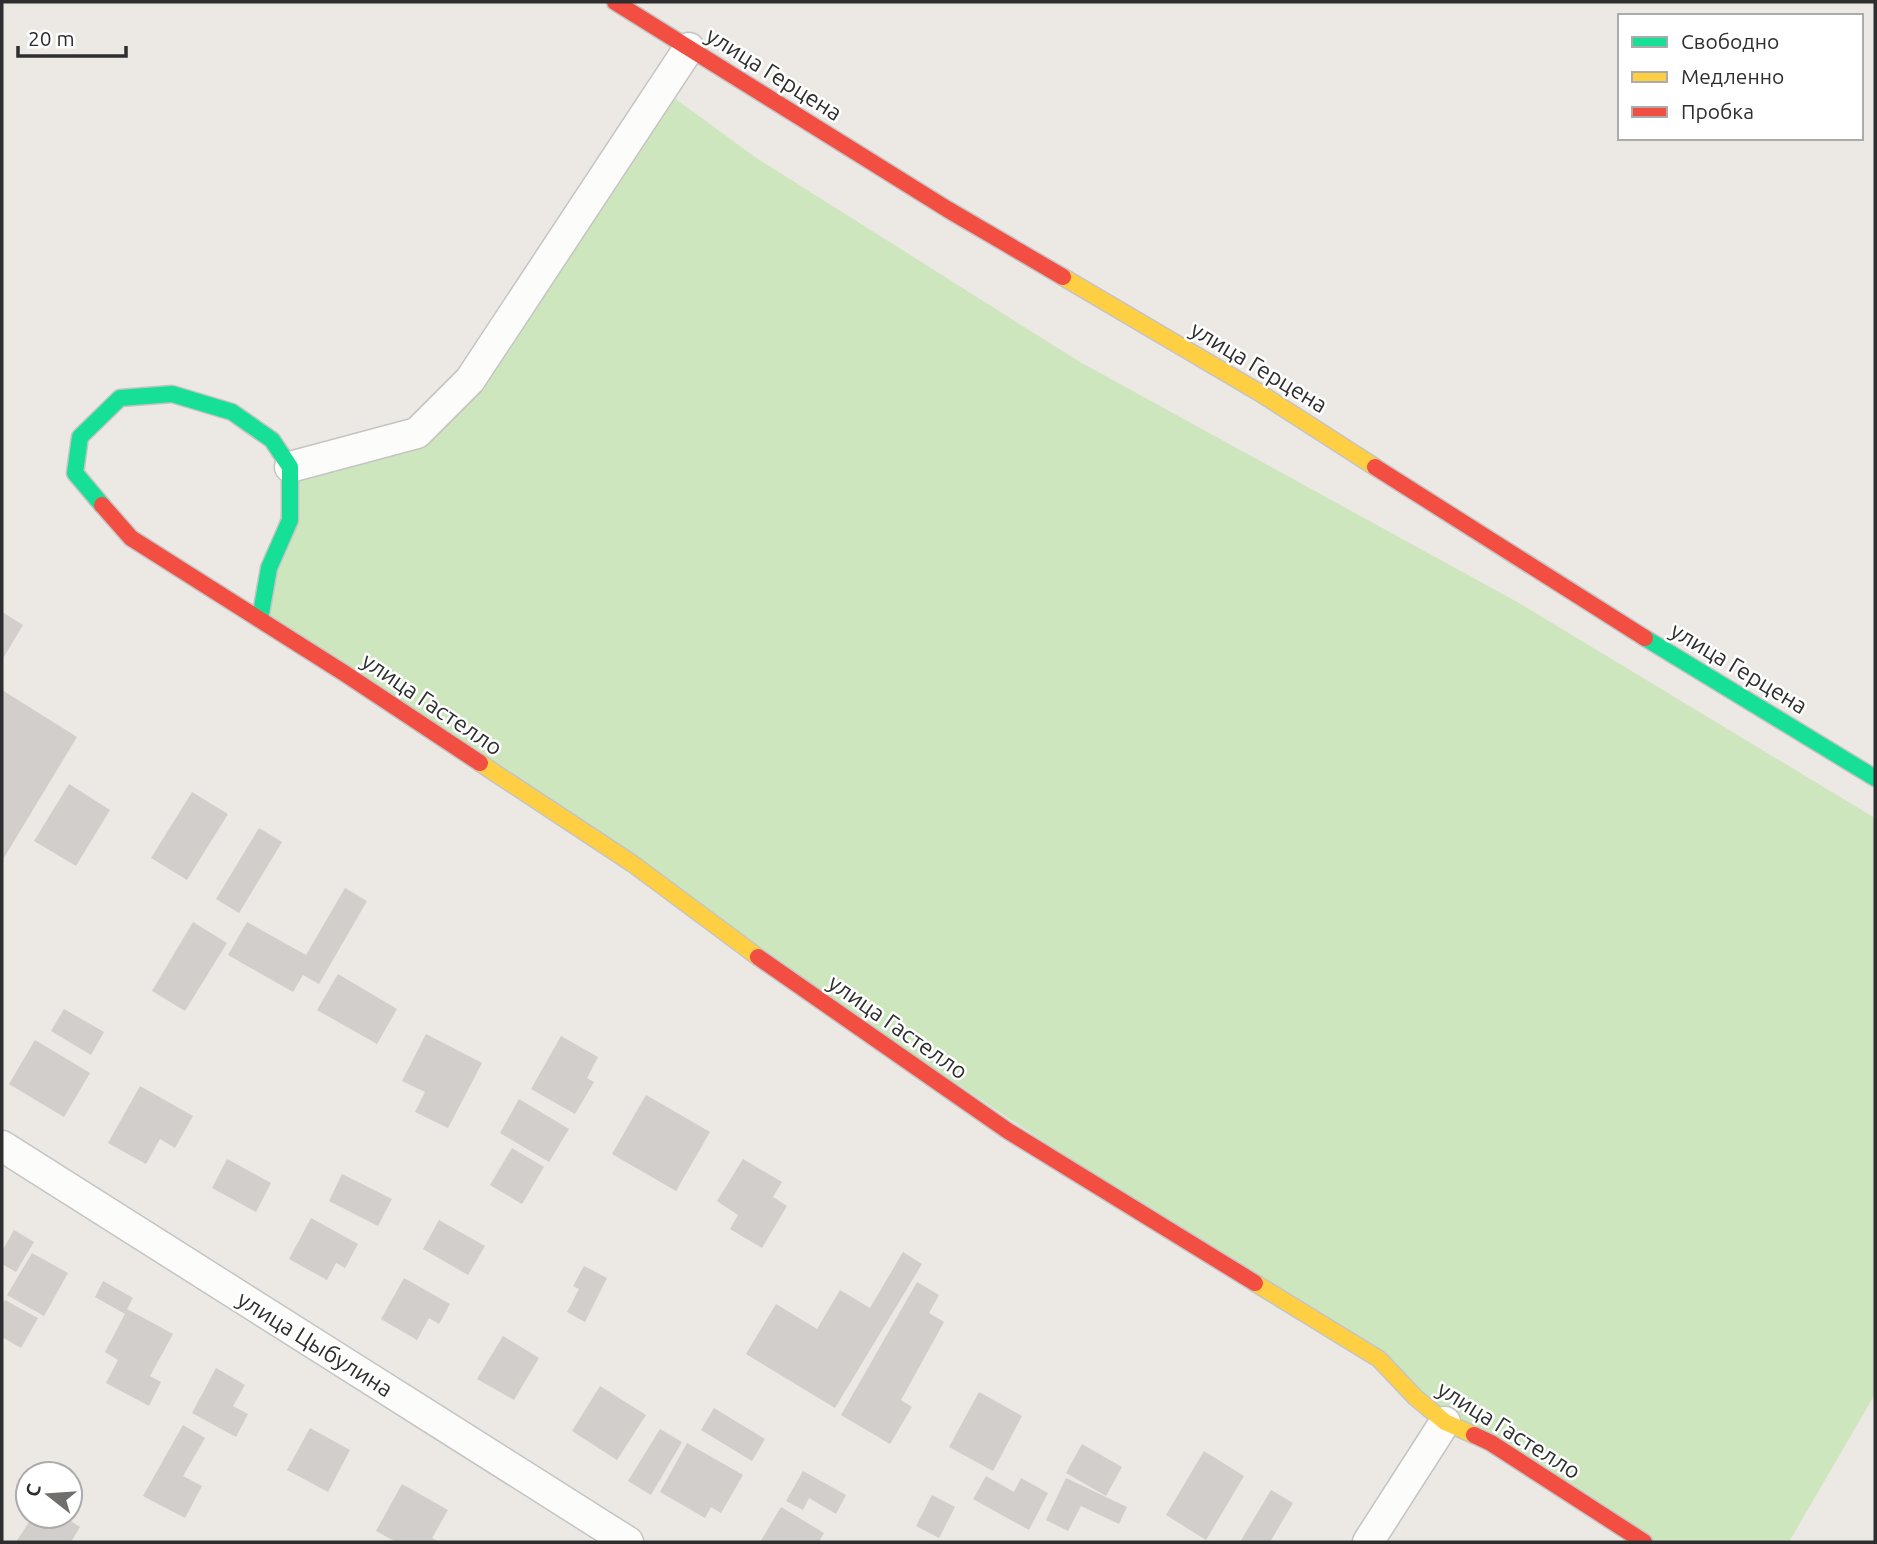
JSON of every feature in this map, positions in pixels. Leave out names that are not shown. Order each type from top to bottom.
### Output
[{"type":"street","name":"улица Герцена","points":[[615,2],[947,209],[1260,393],[1601,611],[1875,778]]},
{"type":"street","points":[[260,619],[269,568],[290,520],[290,467],[417,433],[470,380],[689,47]]},
{"type":"street","name":"улица Гастелло","points":[[290,467],[272,440],[232,412],[172,394],[120,398],[80,437],[75,473],[131,538],[260,619],[633,864],[748,950],[1008,1131],[1379,1359],[1415,1397],[1445,1422],[1491,1443],[1644,1542]]},
{"type":"street","name":"улица Цыбулина","points":[[2,1146],[628,1542]]},
{"type":"street","points":[[1368,1542],[1445,1422]]},
{"type":"green space","points":[[662,89],[755,157],[1080,362],[1519,603],[1875,818],[1875,1394],[1789,1542],[1644,1542],[260,619],[290,467],[417,433]]},
{"type":"building","points":[[2,612],[23,625],[2,660]]},
{"type":"building","points":[[2,690],[77,737],[2,861]]},
{"type":"building","points":[[69,784],[110,810],[76,866],[34,841]]},
{"type":"building","points":[[192,792],[228,814],[187,880],[151,858]]},
{"type":"building","points":[[259,828],[282,842],[239,913],[216,899]]},
{"type":"building","points":[[345,888],[367,901],[319,984],[303,975],[293,992],[228,955],[247,922],[306,955]]},
{"type":"building","points":[[193,922],[227,943],[185,1011],[152,991]]},
{"type":"building","points":[[338,974],[397,1009],[377,1044],[317,1010]]},
{"type":"building","points":[[64,1009],[104,1032],[91,1055],[51,1031]]},
{"type":"building","points":[[426,1034],[482,1063],[448,1128],[415,1112],[425,1092],[402,1081]]},
{"type":"building","points":[[561,1036],[598,1057],[587,1078],[594,1082],[575,1114],[531,1089]]},
{"type":"building","points":[[35,1040],[90,1073],[64,1117],[9,1084]]},
{"type":"building","points":[[140,1086],[193,1116],[175,1148],[160,1139],[146,1164],[108,1143]]},
{"type":"building","points":[[646,1095],[710,1132],[676,1191],[612,1154]]},
{"type":"building","points":[[519,1099],[569,1129],[549,1162],[500,1133]]},
{"type":"building","points":[[512,1148],[544,1167],[522,1204],[490,1185]]},
{"type":"building","points":[[227,1159],[271,1183],[256,1212],[212,1188]]},
{"type":"building","points":[[743,1159],[782,1182],[773,1197],[787,1206],[762,1248],[730,1229],[738,1215],[717,1201]]},
{"type":"building","points":[[342,1174],[392,1199],[378,1226],[329,1201]]},
{"type":"building","points":[[311,1218],[358,1244],[345,1268],[336,1263],[327,1280],[289,1259]]},
{"type":"building","points":[[439,1220],[485,1246],[468,1275],[423,1249]]},
{"type":"building","points":[[14,1230],[34,1242],[16,1272],[2,1264],[2,1251]]},
{"type":"building","points":[[903,1252],[922,1264],[835,1408],[746,1354],[776,1304],[817,1329],[840,1290],[870,1308]]},
{"type":"building","points":[[32,1253],[68,1273],[44,1316],[7,1295]]},
{"type":"building","points":[[584,1266],[607,1278],[585,1322],[567,1312],[579,1289],[573,1286]]},
{"type":"building","points":[[404,1278],[450,1304],[439,1324],[429,1318],[417,1340],[381,1319]]},
{"type":"building","points":[[103,1281],[133,1298],[127,1309],[173,1334],[150,1376],[161,1382],[149,1406],[106,1383],[118,1360],[105,1352],[125,1314],[95,1297]]},
{"type":"building","points":[[917,1282],[939,1295],[929,1313],[944,1322],[901,1400],[912,1407],[890,1444],[841,1415]]},
{"type":"building","points":[[5,1300],[38,1318],[21,1348],[2,1337],[2,1306]]},
{"type":"building","points":[[503,1336],[539,1358],[514,1400],[477,1379]]},
{"type":"building","points":[[216,1368],[245,1385],[233,1406],[248,1414],[236,1437],[192,1413]]},
{"type":"building","points":[[600,1386],[646,1415],[617,1460],[572,1431]]},
{"type":"building","points":[[979,1392],[1022,1416],[993,1471],[949,1447]]},
{"type":"building","points":[[714,1408],[765,1439],[752,1461],[701,1430]]},
{"type":"building","points":[[183,1425],[205,1438],[183,1476],[202,1486],[185,1518],[143,1496]]},
{"type":"building","points":[[310,1428],[350,1450],[328,1492],[287,1470]]},
{"type":"building","points":[[660,1429],[682,1442],[651,1495],[628,1481]]},
{"type":"building","points":[[687,1443],[743,1475],[721,1513],[711,1507],[705,1518],[660,1492]]},
{"type":"building","points":[[1082,1444],[1122,1467],[1106,1496],[1066,1473]]},
{"type":"building","points":[[1204,1451],[1244,1476],[1206,1540],[1166,1515]]},
{"type":"building","points":[[803,1471],[846,1495],[836,1514],[809,1498],[803,1510],[786,1501]]},
{"type":"building","points":[[986,1476],[1014,1492],[1021,1478],[1048,1493],[1029,1530],[973,1499]]},
{"type":"building","points":[[1066,1478],[1127,1507],[1119,1524],[1081,1506],[1068,1531],[1046,1520]]},
{"type":"building","points":[[402,1484],[448,1510],[432,1538],[439,1542],[396,1542],[376,1531]]},
{"type":"building","points":[[1271,1490],[1293,1503],[1270,1542],[1240,1542]]},
{"type":"building","points":[[932,1495],[955,1507],[939,1538],[916,1526]]},
{"type":"building","points":[[781,1507],[824,1533],[819,1542],[760,1542]]},
{"type":"building","points":[[24,1530],[78,1530],[71,1542],[16,1542]]},
{"type":"traffic: fast","points":[[102,505],[75,473],[80,437],[120,398],[172,394],[232,412],[272,440],[290,467],[290,520],[269,568],[260,619]]},
{"type":"traffic: fast","points":[[1645,638],[1875,778]]},
{"type":"traffic: slow","points":[[1063,277],[1260,393],[1375,467]]},
{"type":"traffic: slow","points":[[480,763],[633,864],[758,957]]},
{"type":"traffic: slow","points":[[1255,1283],[1379,1359],[1415,1397],[1445,1422],[1474,1435]]},
{"type":"traffic: jam","points":[[615,2],[947,209],[1063,277]]},
{"type":"traffic: jam","points":[[1375,467],[1645,638]]},
{"type":"traffic: jam","points":[[102,505],[131,538],[480,763]]},
{"type":"traffic: jam","points":[[758,957],[1008,1131],[1255,1283]]},
{"type":"traffic: jam","points":[[1474,1435],[1491,1443],[1644,1542]]}]
